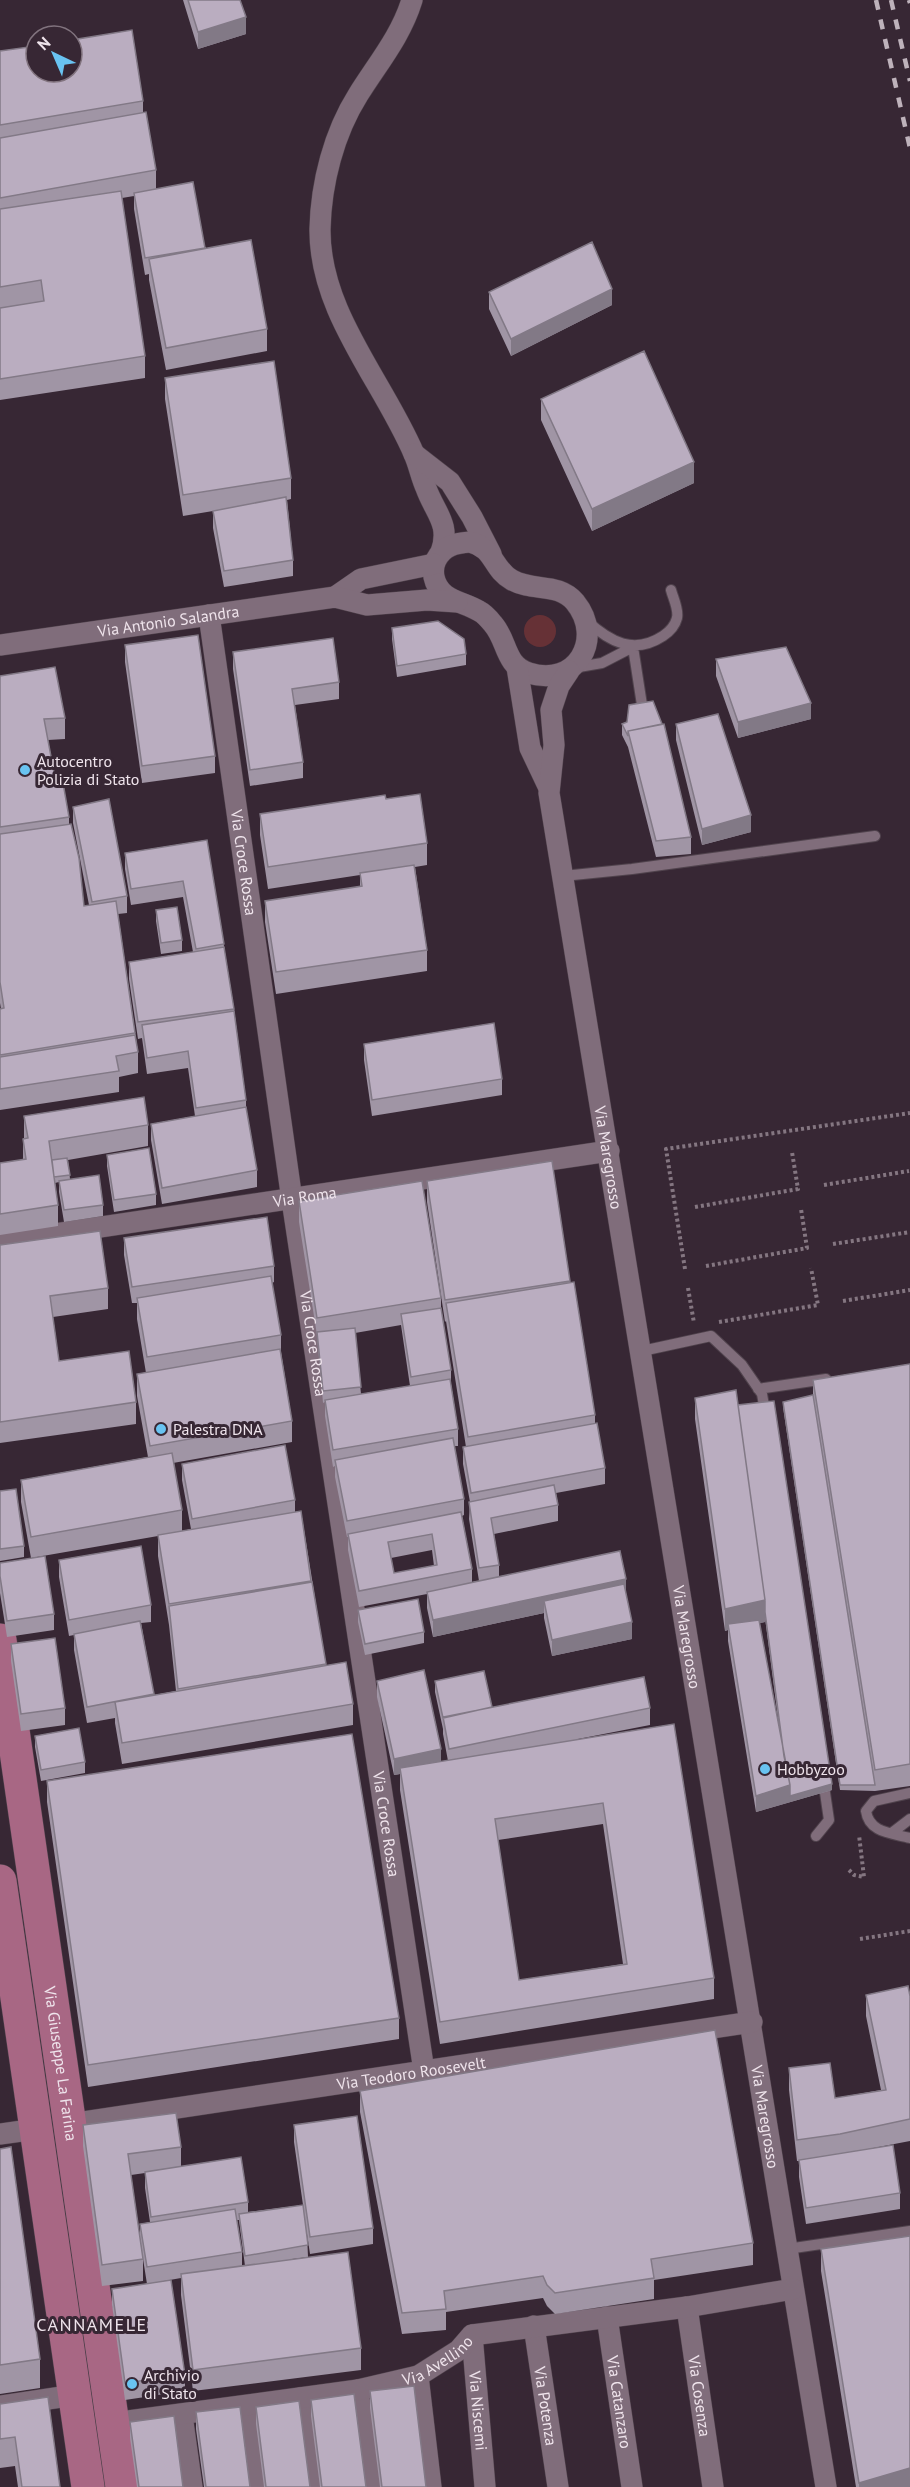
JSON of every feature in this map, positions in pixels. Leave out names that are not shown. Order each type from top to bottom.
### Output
[{"type":"main road","name":"Via Giuseppe La Farina","points":[[0,1640],[122,2487]]},
{"type":"main road","name":"Via Giuseppe La Farina","points":[[0,1881],[88,2487]]},
{"type":"street","points":[[412,0],[398,35],[359,94],[342,126],[328,170],[320,229],[325,270],[340,314],[414,454],[426,489],[444,524],[445,542],[437,558],[437,586],[447,597],[476,609],[497,629],[508,656],[517,667],[530,748],[549,788]]},
{"type":"street","points":[[414,454],[450,482],[502,573],[514,581],[563,592],[574,601],[583,617],[587,632],[586,645],[582,656],[559,686],[551,710],[554,745],[549,788]]},
{"type":"street","points":[[335,597],[361,579],[437,558],[455,543],[470,542],[480,545],[492,557]]},
{"type":"street","points":[[335,597],[367,605],[427,600],[457,602]]},
{"type":"street","name":"Via Antonio Salandra","points":[[0,645],[335,597]]},
{"type":"street","name":"Via Croce Rossa","points":[[209,615],[291,1200],[424,2071]]},
{"type":"street","points":[[517,667],[542,675],[571,669]]},
{"type":"street","name":"Via Maregrosso","points":[[549,788],[826,2487]]},
{"type":"street","name":"Via Roma","points":[[0,1242],[609,1151]]},
{"type":"street","name":"Via Teodoro Roosevelt","points":[[70,2124],[752,2022]]},
{"type":"street","points":[[0,2134],[36,2129]]},
{"type":"street","name":"Via Avellino","points":[[113,2422],[182,2415],[358,2390],[418,2376],[459,2350],[472,2335],[687,2307],[793,2289]]},
{"type":"street","name":"Via Cosenza","points":[[687,2307],[712,2487]]},
{"type":"street","name":"Via Catanzaro","points":[[607,2317],[632,2487]]},
{"type":"street","name":"Via Potenza","points":[[534,2326],[558,2487]]},
{"type":"street","name":"Via Niscemi","points":[[472,2335],[485,2487]]},
{"type":"street","points":[[418,2376],[431,2487]]},
{"type":"street","points":[[358,2390],[371,2487]]},
{"type":"street","points":[[0,2406],[75,2395]]},
{"type":"street","points":[[300,2398],[313,2487]]},
{"type":"street","points":[[249,2406],[260,2487]]},
{"type":"street","points":[[182,2415],[192,2487]]},
{"type":"lane","points":[[571,669],[602,663],[657,640],[669,632],[677,619],[671,590]]},
{"type":"lane","points":[[583,617],[609,639],[638,646]]},
{"type":"lane","points":[[638,646],[642,705]]},
{"type":"lane","points":[[563,876],[632,869],[875,836]]},
{"type":"lane","points":[[642,1351],[711,1336],[742,1365],[762,1394],[768,1430]]},
{"type":"lane","points":[[758,1389],[835,1377]]},
{"type":"lane","points":[[816,1836],[829,1820],[822,1772]]},
{"type":"lane","points":[[910,1793],[874,1801],[866,1811],[871,1824],[877,1829],[910,1838]]},
{"type":"lane","points":[[892,1832],[910,1819]]},
{"type":"lane","points":[[787,2249],[910,2231]]},
{"type":"path","points":[[685,1269],[666,1149],[910,1113]]},
{"type":"path","points":[[695,1207],[798,1190],[792,1152]]},
{"type":"path","points":[[824,1185],[909,1171]]},
{"type":"path","points":[[706,1266],[807,1248],[801,1209]]},
{"type":"path","points":[[833,1244],[910,1232]]},
{"type":"path","points":[[715,1322],[818,1305],[811,1268]]},
{"type":"path","points":[[688,1288],[694,1327]]},
{"type":"path","points":[[843,1301],[910,1290]]},
{"type":"path","points":[[849,1870],[854,1875],[864,1877],[858,1830]]},
{"type":"path","points":[[860,1939],[910,1931]]},
{"type":"shaded area","points":[[540,615],[551,620],[556,631],[551,642],[540,647],[529,642],[524,631],[529,620]]},
{"type":"building","points":[[188,0],[240,0],[246,17],[198,32]]},
{"type":"building","points":[[132,30],[143,101],[0,125],[0,51],[24,48],[24,84],[84,84],[84,38]]},
{"type":"building","points":[[146,112],[156,170],[0,198],[0,138]]},
{"type":"building","points":[[193,182],[205,248],[145,258],[134,193]]},
{"type":"building","points":[[121,191],[145,356],[0,379],[0,308],[44,301],[41,280],[0,287],[0,209]]},
{"type":"building","points":[[251,240],[267,329],[166,348],[149,259]]},
{"type":"building","points":[[592,242],[612,289],[511,339],[489,292]]},
{"type":"building","points":[[644,351],[694,462],[592,509],[541,399]]},
{"type":"building","points":[[274,361],[291,478],[183,495],[165,378]]},
{"type":"building","points":[[286,497],[293,560],[224,571],[213,511]]},
{"type":"building","points":[[438,621],[464,639],[466,654],[397,666],[392,628]]},
{"type":"building","points":[[198,635],[215,756],[142,766],[125,645]]},
{"type":"building","points":[[333,638],[339,682],[292,689],[303,762],[250,770],[233,652]]},
{"type":"building","points":[[786,647],[811,703],[738,722],[716,659]]},
{"type":"building","name":"Autocentro Polizia di Stato","points":[[55,667],[65,718],[44,719],[55,778],[62,777],[69,817],[0,827],[0,676]]},
{"type":"building","points":[[653,701],[662,724],[628,731],[628,736],[622,724],[627,722],[629,705]]},
{"type":"building","points":[[718,714],[751,815],[702,829],[676,724]]},
{"type":"building","points":[[664,724],[691,837],[656,841],[628,731]]},
{"type":"building","points":[[420,794],[427,843],[268,867],[260,814],[385,795],[386,799]]},
{"type":"building","points":[[109,799],[127,896],[92,902],[73,807]]},
{"type":"building","points":[[71,824],[79,858],[84,906],[116,901],[135,1033],[0,1055],[0,1009],[4,1008],[0,982],[0,834]]},
{"type":"building","points":[[207,840],[224,944],[196,949],[183,881],[131,889],[125,853]]},
{"type":"building","points":[[414,865],[427,950],[276,972],[265,901],[362,886],[360,873]]},
{"type":"building","points":[[177,907],[182,940],[161,943],[156,910]]},
{"type":"building","points":[[224,947],[234,1009],[138,1022],[129,962]]},
{"type":"building","points":[[234,1011],[246,1100],[196,1108],[188,1051],[147,1058],[142,1025]]},
{"type":"building","points":[[494,1023],[502,1079],[372,1100],[364,1044]]},
{"type":"building","points":[[135,1035],[138,1052],[116,1056],[119,1071],[0,1089],[0,1057]]},
{"type":"building","points":[[144,1097],[148,1125],[49,1141],[58,1205],[0,1214],[0,1163],[26,1159],[23,1139],[28,1138],[24,1116]]},
{"type":"building","points":[[246,1107],[257,1170],[162,1188],[151,1124]]},
{"type":"building","points":[[149,1148],[156,1194],[114,1200],[107,1155]]},
{"type":"building","points":[[67,1158],[70,1175],[54,1177],[52,1160]]},
{"type":"building","points":[[552,1161],[570,1281],[445,1300],[427,1181]]},
{"type":"building","points":[[99,1175],[103,1205],[64,1210],[59,1181]]},
{"type":"building","points":[[422,1181],[441,1298],[317,1318],[299,1201]]},
{"type":"building","points":[[267,1217],[274,1266],[132,1287],[124,1238]]},
{"type":"building","points":[[100,1231],[108,1288],[50,1296],[59,1361],[129,1351],[136,1402],[0,1422],[0,1245]]},
{"type":"building","points":[[271,1276],[281,1335],[147,1357],[137,1298]]},
{"type":"building","points":[[574,1282],[595,1415],[468,1437],[446,1303]]},
{"type":"building","points":[[441,1308],[451,1370],[411,1377],[401,1314]]},
{"type":"building","points":[[355,1328],[361,1387],[323,1391],[317,1332]]},
{"type":"building","points":[[280,1349],[292,1421],[150,1446],[137,1374]]},
{"type":"building","points":[[910,1364],[910,1764],[875,1770],[813,1380]]},
{"type":"building","points":[[450,1379],[458,1429],[333,1450],[325,1400]]},
{"type":"building","points":[[736,1390],[765,1600],[725,1609],[695,1398]]},
{"type":"building","points":[[813,1395],[875,1785],[840,1785],[783,1402]]},
{"type":"building","points":[[774,1401],[832,1784],[790,1796],[738,1405]]},
{"type":"building","points":[[597,1423],[605,1468],[471,1493],[463,1447]]},
{"type":"building","points":[[453,1438],[464,1499],[347,1521],[335,1460]]},
{"type":"building","points":[[285,1445],[295,1500],[192,1519],[182,1464]]},
{"type":"building","points":[[172,1453],[182,1510],[31,1537],[21,1480]]},
{"type":"building","points":[[554,1485],[558,1505],[491,1518],[499,1565],[479,1568],[469,1502]]},
{"type":"building","points":[[16,1489],[24,1546],[0,1549],[0,1491]]},
{"type":"building","points":[[301,1511],[311,1581],[169,1604],[158,1535]]},
{"type":"building","points":[[461,1512],[472,1569],[359,1591],[348,1534]],"holes":[[[432,1534],[437,1565],[394,1573],[388,1542]]]},
{"type":"building","points":[[141,1546],[151,1605],[69,1620],[59,1560]]},
{"type":"building","points":[[620,1551],[626,1579],[433,1620],[427,1592]]},
{"type":"building","points":[[45,1556],[54,1614],[7,1621],[0,1563]]},
{"type":"building","points":[[312,1582],[326,1664],[178,1689],[169,1606]]},
{"type":"building","points":[[624,1584],[632,1622],[552,1640],[544,1601]]},
{"type":"building","points":[[418,1599],[424,1632],[365,1644],[358,1610]]},
{"type":"building","points":[[759,1620],[790,1785],[756,1796],[728,1624]]},
{"type":"building","points":[[140,1621],[154,1694],[87,1707],[74,1634]]},
{"type":"building","points":[[55,1638],[65,1708],[21,1714],[11,1644]]},
{"type":"building","points":[[346,1662],[353,1704],[122,1743],[115,1702]]},
{"type":"building","points":[[424,1670],[441,1749],[394,1759],[377,1681]]},
{"type":"building","points":[[484,1671],[492,1707],[443,1718],[435,1681]]},
{"type":"building","points":[[644,1677],[650,1708],[449,1749],[443,1717]]},
{"type":"building","points":[[674,1724],[714,1978],[440,2022],[400,1768]],"holes":[[[603,1803],[627,1964],[519,1980],[495,1819]]]},
{"type":"building","points":[[79,1728],[85,1762],[41,1770],[35,1736]]},
{"type":"building","points":[[352,1734],[399,2018],[88,2065],[47,1781]]},
{"type":"building","points":[[908,1986],[910,1996],[910,2119],[840,2134],[797,2140],[789,2068],[830,2063],[835,2098],[886,2090],[866,1995]]},
{"type":"building","points":[[715,2030],[753,2243],[651,2259],[654,2278],[555,2293],[547,2285],[543,2276],[444,2291],[446,2309],[402,2313],[360,2091]]},
{"type":"building","points":[[176,2113],[181,2147],[128,2154],[143,2259],[102,2265],[83,2125]]},
{"type":"building","points":[[357,2116],[373,2228],[310,2237],[294,2125]]},
{"type":"building","points":[[893,2145],[900,2193],[806,2208],[799,2160]]},
{"type":"building","points":[[11,2147],[40,2359],[0,2365],[0,2149]]},
{"type":"building","points":[[241,2157],[248,2202],[151,2217],[145,2172]]},
{"type":"building","points":[[303,2205],[308,2245],[245,2256],[239,2214]]},
{"type":"building","points":[[235,2209],[242,2252],[147,2267],[140,2224]]},
{"type":"building","points":[[910,2236],[910,2468],[859,2483],[821,2249]]},
{"type":"building","points":[[348,2252],[361,2348],[193,2370],[181,2274]]},
{"type":"building","points":[[171,2280],[185,2375],[125,2383],[112,2289]]},
{"type":"building","points":[[414,2386],[426,2487],[382,2487],[370,2391]]},
{"type":"building","points":[[354,2394],[366,2487],[322,2487],[311,2400]]},
{"type":"building","points":[[48,2397],[60,2487],[22,2487],[15,2437],[0,2439],[0,2404]]},
{"type":"building","points":[[299,2401],[310,2487],[266,2487],[256,2407]]},
{"type":"building","points":[[240,2407],[250,2487],[206,2487],[196,2412]]},
{"type":"building","points":[[174,2416],[183,2487],[139,2487],[130,2422]]},
{"type":"railway","points":[[876,0],[910,148]]},
{"type":"railway","points":[[891,0],[910,81]]},
{"type":"place","name":"Autocentro Polizia di Stato","points":[[25,770]]},
{"type":"place","name":"Palestra DNA","points":[[161,1429]]},
{"type":"place","name":"Hobbyzoo","points":[[765,1769]]},
{"type":"place","name":"Archivio di Stato","points":[[132,2384]]},
{"type":"district","name":"CANNAMELE","points":[[92,2325]]}]
